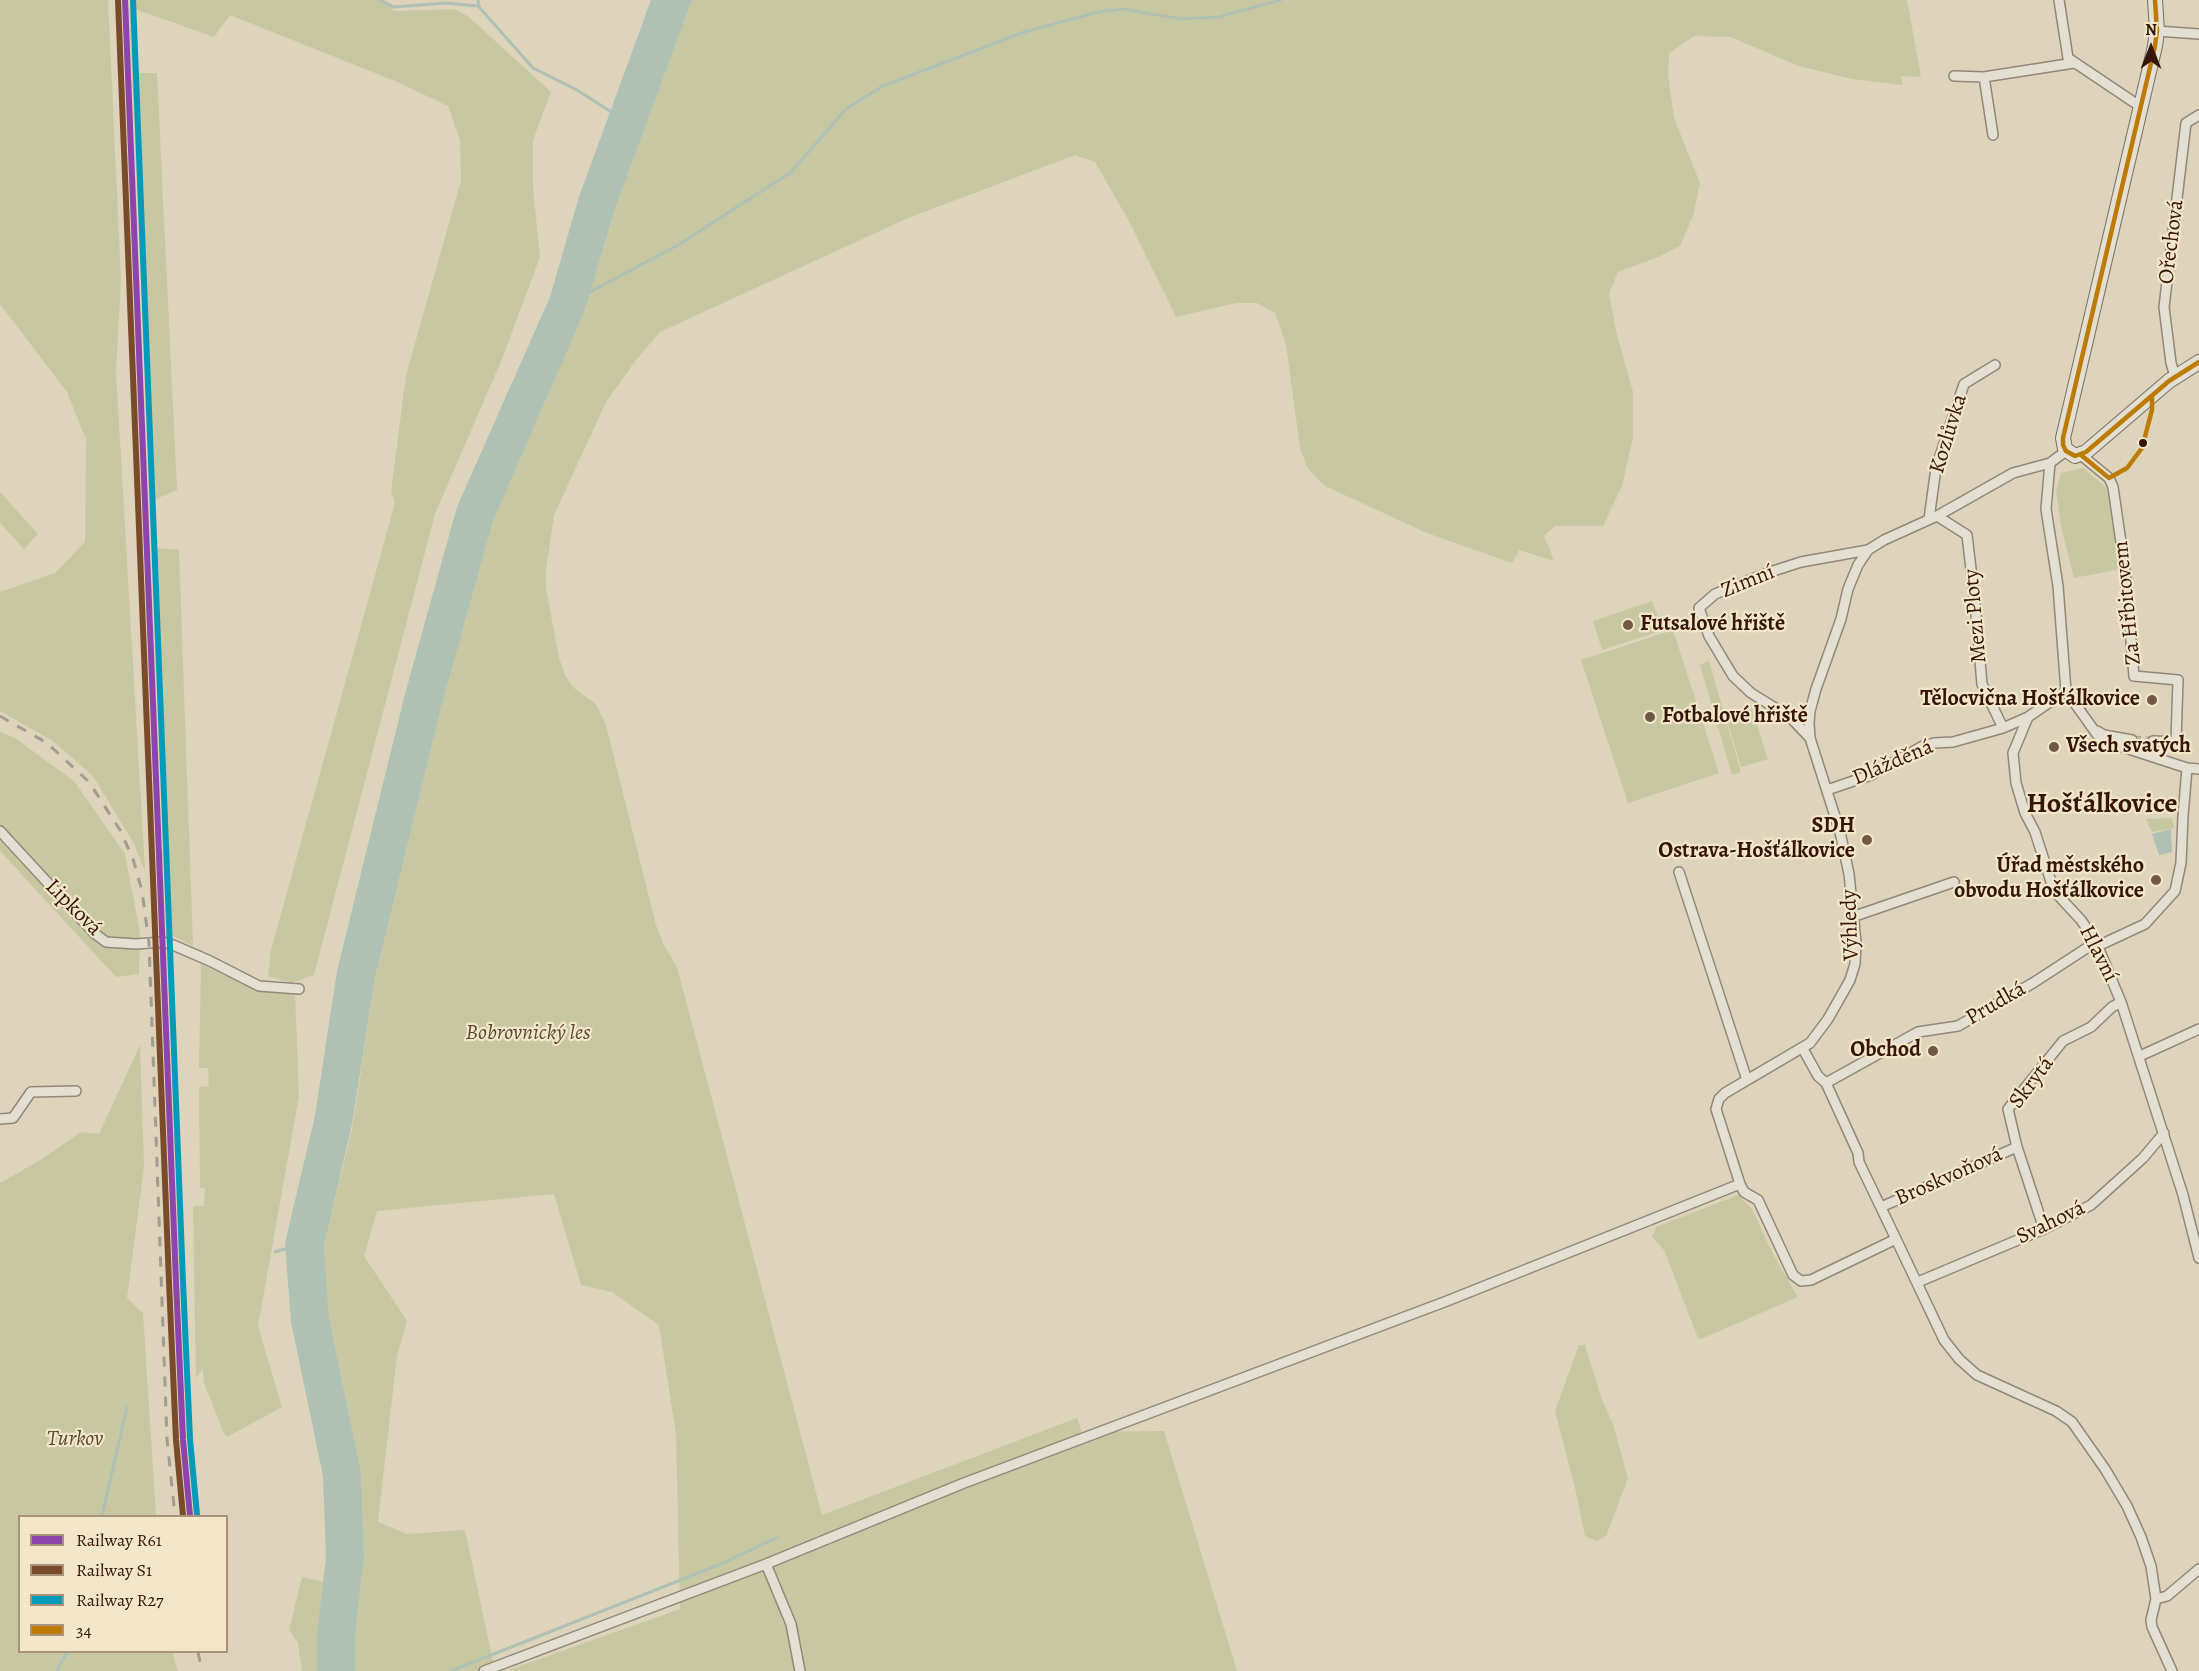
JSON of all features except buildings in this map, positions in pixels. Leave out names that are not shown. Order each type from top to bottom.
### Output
[{"type":"street","points":[[2059,0],[2068,58],[2141,107]]},
{"type":"street","points":[[2155,0],[2157,31],[2062,440],[2066,451],[2073,455],[2081,455],[2093,447],[2175,376],[2199,362]]},
{"type":"street","points":[[2157,31],[2199,34]]},
{"type":"street","points":[[1954,76],[1984,77],[2074,63]]},
{"type":"street","points":[[1984,77],[1993,135]]},
{"type":"street","name":"Ořechová","points":[[2175,376],[2164,307],[2186,123],[2199,115]]},
{"type":"street","name":"Kozlůvka","points":[[1933,518],[1936,468],[1964,384],[1995,365]]},
{"type":"street","points":[[1868,550],[1884,540],[1933,518],[2013,473],[2050,464],[2066,451]]},
{"type":"street","name":"Za Hřbitovem","points":[[2081,455],[2112,482],[2125,570],[2134,676],[2178,680],[2176,742],[2153,741]]},
{"type":"street","points":[[2050,464],[2046,509],[2058,586],[2066,691],[2101,740],[2129,744],[2187,768],[2199,769]]},
{"type":"street","name":"Mezi Ploty","points":[[1933,518],[1967,535],[1982,684],[2003,728]]},
{"type":"street","name":"Zimní","points":[[1810,738],[1790,717],[1751,693],[1733,676],[1709,636],[1699,608],[1715,594],[1767,573],[1802,562],[1868,550]]},
{"type":"street","name":"Výhledy","points":[[1740,1184],[1716,1110],[1719,1099],[1810,1043],[1828,1019],[1850,980],[1855,964],[1855,916],[1840,832],[1810,738],[1810,711],[1841,619],[1848,589],[1858,565],[1868,550]]},
{"type":"street","points":[[2028,717],[2066,691]]},
{"type":"street","name":"Dlážděná","points":[[1827,790],[1871,775],[1923,746],[1962,740],[2003,728],[2028,717]]},
{"type":"street","name":"Hlavní","points":[[2028,717],[2013,753],[2016,783],[2025,813],[2035,832],[2054,891],[2081,920],[2097,944],[2121,1002],[2164,1133],[2199,1258]]},
{"type":"street","name":"Prudká","points":[[1826,1083],[1918,1032],[1958,1026],[2097,944],[2145,924],[2175,891],[2181,863],[2187,768]]},
{"type":"street","name":"Lipková","points":[[0,831],[94,933],[106,942],[136,944],[163,942],[259,986],[300,989]]},
{"type":"street","points":[[1679,872],[1747,1080]]},
{"type":"street","points":[[1855,916],[1954,882]]},
{"type":"street","name":"Skrytá","points":[[2044,1229],[2017,1147],[2008,1113],[2010,1105],[2063,1041],[2091,1027],[2112,1007],[2121,1002]]},
{"type":"street","points":[[2140,1056],[2199,1029]]},
{"type":"street","points":[[1803,1048],[1818,1076],[1826,1083],[1944,1340],[1959,1359],[1977,1375],[2056,1411],[2072,1422],[2106,1469],[2127,1506],[2151,1566],[2156,1599],[2151,1620],[2152,1627],[2172,1671]]},
{"type":"street","points":[[0,1119],[13,1118],[31,1092],[76,1091]]},
{"type":"street","name":"Svahová","points":[[1918,1282],[2044,1229],[2096,1201],[2143,1158],[2164,1133]]},
{"type":"street","name":"Broskvoňová","points":[[1881,1207],[2017,1147]]},
{"type":"street","points":[[484,1671],[766,1564],[964,1483],[1458,1296],[1740,1184],[1744,1192],[1758,1200],[1793,1275],[1801,1281],[1811,1280],[1896,1239]]},
{"type":"street","points":[[766,1564],[791,1624],[800,1671]]},
{"type":"street","points":[[2156,1599],[2167,1596],[2199,1569]]},
{"type":"green space","points":[[0,0],[108,0],[121,279],[116,372],[145,871],[133,842],[93,776],[53,741],[0,711],[0,592],[55,573],[85,542],[86,439],[67,392],[0,304]]},
{"type":"green space","points":[[135,0],[383,0],[392,5],[393,11],[454,9],[469,17],[551,92],[533,140],[533,188],[540,257],[502,359],[435,514],[314,975],[291,983],[268,976],[271,950],[395,503],[391,492],[406,375],[461,181],[460,140],[448,106],[395,81],[230,15],[214,37],[135,9]]},
{"type":"green space","name":"Bobrovnický les","points":[[692,0],[1907,0],[1921,77],[1901,76],[1903,85],[1852,79],[1799,66],[1730,37],[1694,36],[1669,53],[1668,75],[1674,118],[1700,183],[1693,216],[1680,246],[1618,272],[1609,293],[1616,331],[1633,392],[1633,437],[1622,486],[1603,526],[1555,526],[1544,536],[1554,561],[1519,550],[1512,563],[1427,533],[1325,486],[1308,469],[1300,448],[1286,344],[1275,313],[1257,303],[1236,303],[1176,317],[1130,223],[1095,162],[1075,155],[908,218],[660,332],[636,360],[606,402],[554,515],[546,570],[546,588],[559,658],[566,677],[575,689],[596,704],[606,725],[656,925],[677,967],[822,1515],[1077,1418],[1082,1432],[1164,1431],[1237,1671],[506,1671],[680,1609],[676,1434],[659,1325],[612,1292],[581,1285],[554,1194],[377,1211],[364,1256],[407,1321],[397,1355],[378,1522],[407,1534],[465,1530],[495,1671],[355,1671],[355,1637],[364,1558],[361,1472],[329,1317],[324,1246],[353,1124],[375,978],[442,704],[493,520],[585,310],[615,209]]},
{"type":"green space","points":[[129,8],[135,9],[137,73],[157,73],[177,490],[151,501]]},
{"type":"green space","points":[[2083,468],[2108,489],[2121,569],[2074,578],[2061,526],[2056,491],[2061,473]]},
{"type":"green space","points":[[0,492],[38,534],[24,549],[0,523]]},
{"type":"green space","points":[[153,548],[179,550],[193,946],[167,933]]},
{"type":"green space","name":"Futsalové hřiště","points":[[1652,601],[1663,630],[1602,650],[1593,621]]},
{"type":"green space","name":"Fotbalové hřiště","points":[[1673,630],[1719,773],[1628,803],[1581,660]]},
{"type":"green space","points":[[1709,661],[1741,772],[1732,775],[1700,665]]},
{"type":"green space","points":[[1751,706],[1768,759],[1741,767],[1725,713]]},
{"type":"green space","points":[[0,732],[15,738],[74,781],[125,854],[140,933],[139,974],[116,977],[0,851]]},
{"type":"green space","points":[[2172,818],[2174,828],[2152,832],[2146,819]]},
{"type":"green space","points":[[201,964],[259,990],[295,992],[299,1096],[258,1326],[282,1407],[227,1437],[204,1383],[203,1369],[196,1378],[193,1206],[204,1206],[205,1189],[200,1188],[199,1087],[209,1086],[208,1068],[199,1068]]},
{"type":"green space","name":"Turkov","points":[[140,1045],[144,1167],[127,1298],[143,1313],[156,1515],[18,1515],[18,1653],[172,1653],[178,1671],[0,1671],[0,1183],[42,1159],[81,1132],[99,1134]]},
{"type":"green space","points":[[1738,1195],[1752,1209],[1775,1258],[1798,1297],[1701,1339],[1698,1338],[1664,1250],[1652,1237],[1656,1227]]},
{"type":"green space","points":[[1579,1345],[1585,1345],[1602,1400],[1613,1424],[1628,1478],[1606,1536],[1597,1541],[1585,1536],[1555,1411]]},
{"type":"green space","points":[[302,1577],[328,1583],[320,1671],[302,1671],[298,1643],[289,1630]]},
{"type":"shaded area","points":[[651,0],[692,0],[615,209],[585,310],[493,521],[442,704],[375,978],[352,1124],[324,1246],[329,1317],[361,1472],[364,1558],[355,1637],[355,1671],[317,1671],[317,1635],[326,1557],[323,1476],[291,1322],[285,1243],[315,1116],[337,971],[405,694],[457,507],[550,297],[579,197]]},
{"type":"shaded area","points":[[2171,829],[2172,852],[2159,855],[2152,834]]},
{"type":"waterway","points":[[380,0],[394,7],[446,3],[478,6]]},
{"type":"waterway","points":[[478,0],[479,7],[533,68],[577,90],[613,113]]},
{"type":"waterway","points":[[588,293],[680,244],[791,172],[846,109],[883,86],[1024,32],[1098,12],[1123,9],[1181,19],[1218,17],[1281,0]]},
{"type":"waterway","points":[[275,1252],[288,1248]]},
{"type":"waterway","points":[[102,1515],[127,1407]]},
{"type":"waterway","points":[[451,1671],[721,1564],[778,1537]]},
{"type":"waterway","points":[[57,1671],[66,1653]]},
{"type":"tunnel","points":[[2132,740],[2153,741]]},
{"type":"railway","points":[[0,716],[47,743],[89,782],[120,830],[133,859],[142,891],[149,943],[167,1439],[175,1515]]},
{"type":"railway","points":[[198,1653],[202,1671]]},
{"type":"rail line","name":"S1","points":[[118,0],[169,1282],[176,1440],[183,1515]]},
{"type":"rail line","name":"R61","points":[[125,0],[176,1282],[183,1440],[190,1515]]},
{"type":"rail line","name":"R27","points":[[133,0],[183,1282],[190,1439],[197,1515]]},
{"type":"transit line","name":"34","points":[[2066,451],[2063,438],[2155,46],[2157,31],[2155,0]]},
{"type":"transit line","name":"34","points":[[2066,451],[2075,456],[2086,452],[2169,381],[2199,362]]},
{"type":"transit line","name":"34","points":[[2081,455],[2109,478],[2127,468],[2142,448],[2152,410],[2152,396]]},
{"type":"place","name":"Futsalové hřiště","points":[[1628,625]]},
{"type":"place","name":"Tělocvična Hošťálkovice","points":[[2152,700]]},
{"type":"place","name":"Fotbalové hřiště","points":[[1650,717]]},
{"type":"place","name":"Všech svatých","points":[[2054,747]]},
{"type":"place","name":"SDH Ostrava-Hošťálkovice","points":[[1867,840]]},
{"type":"place","name":"Úřad městského obvodu Hošťálkovice","points":[[2156,880]]},
{"type":"place","name":"Obchod","points":[[1933,1051]]},
{"type":"district","name":"Hošťálkovice","points":[[2102,805]]}]
